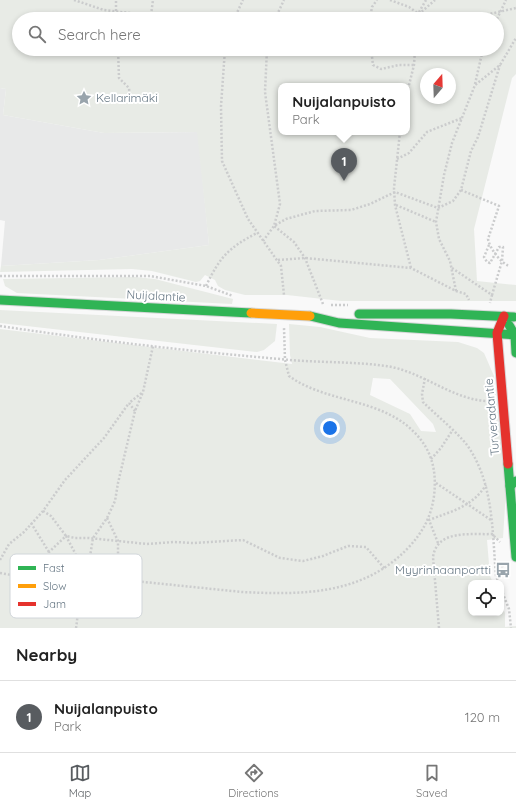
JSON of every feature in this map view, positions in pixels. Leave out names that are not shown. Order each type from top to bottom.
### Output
[{"type":"main road","name":"Nuijalantie","points":[[0,300],[310,316],[339,314],[451,314],[516,317]]},
{"type":"main road","name":"Nuijalantie","points":[[310,316],[339,323],[515,335]]},
{"type":"main road","name":"Turveradantie","points":[[504,316],[497,333],[513,484],[516,557]]},
{"type":"main road","points":[[504,316],[515,335],[516,353]]},
{"type":"path","points":[[74,0],[104,10],[125,12]]},
{"type":"path","points":[[116,0],[116,11]]},
{"type":"path","points":[[151,12],[153,0]]},
{"type":"path","points":[[237,12],[243,0]]},
{"type":"path","points":[[278,12],[284,0]]},
{"type":"path","points":[[371,12],[372,7],[377,0]]},
{"type":"path","points":[[390,0],[409,6],[416,12]]},
{"type":"path","points":[[420,12],[426,0]]},
{"type":"path","points":[[421,12],[435,0]]},
{"type":"path","points":[[502,11],[506,0]]},
{"type":"path","points":[[498,12],[516,8]]},
{"type":"path","points":[[274,226],[286,219],[315,211],[351,210],[370,204],[394,192],[438,208],[453,201],[461,190],[471,151],[478,137],[500,65],[516,38]]},
{"type":"path","points":[[118,56],[119,78],[129,88],[130,99]]},
{"type":"path","points":[[225,56],[221,106],[222,161],[248,219],[281,266],[284,295]]},
{"type":"path","points":[[263,241],[274,226],[280,204],[265,92],[267,56]]},
{"type":"path","points":[[372,56],[373,64],[381,69],[399,65],[414,65]]},
{"type":"path","points":[[410,83],[415,56]]},
{"type":"path","points":[[456,291],[449,257],[440,239],[436,222],[452,143],[475,85],[481,56]]},
{"type":"path","points":[[475,85],[500,65]]},
{"type":"path","points":[[397,159],[409,152],[427,132],[462,118]]},
{"type":"path","points":[[400,135],[394,192],[395,205],[411,268]]},
{"type":"path","points":[[461,190],[499,206],[490,231],[489,244],[484,258],[490,263],[494,259],[499,246],[503,247],[502,261],[490,305]]},
{"type":"path","points":[[395,205],[436,222]]},
{"type":"path","points":[[274,226],[294,242],[305,258],[324,304]]},
{"type":"path","points":[[206,286],[220,259],[233,247],[257,233]]},
{"type":"path","points":[[489,244],[502,261],[509,266]]},
{"type":"path","points":[[278,260],[305,258],[411,268],[456,291],[466,294],[471,304]]},
{"type":"path","points":[[452,268],[492,295]]},
{"type":"path","points":[[0,276],[150,276],[206,286],[234,297]]},
{"type":"path","points":[[142,581],[242,592],[319,592],[345,586],[385,569],[415,541],[429,520],[432,511],[436,483],[435,469],[423,443],[401,421],[370,406],[296,381],[288,376],[285,360],[284,324]]},
{"type":"path","points":[[0,326],[153,346],[285,360],[386,366],[404,370],[425,378],[461,395],[480,401],[494,401]]},
{"type":"path","points":[[90,554],[93,538],[107,518],[115,501],[135,411],[144,392],[153,346]]},
{"type":"path","points":[[425,378],[422,394],[423,402],[466,444],[477,461],[486,485],[496,576],[498,580]]},
{"type":"path","points":[[0,560],[9,544],[43,512],[65,480],[104,438],[129,403],[144,392]]},
{"type":"path","points":[[129,403],[135,411]]},
{"type":"path","points":[[431,459],[441,448],[452,430]]},
{"type":"path","points":[[436,483],[491,520]]},
{"type":"path","points":[[429,520],[468,505],[479,495],[486,485]]},
{"type":"path","points":[[43,512],[51,516],[66,536],[77,554]]},
{"type":"path","points":[[107,518],[118,541],[118,554]]},
{"type":"path","points":[[429,520],[438,543]]},
{"type":"path","points":[[31,523],[49,552],[66,536]]},
{"type":"path","points":[[439,628],[433,558],[434,550],[438,543],[451,536],[492,534]]},
{"type":"path","points":[[66,536],[147,544],[243,540],[280,558],[303,561],[324,556],[348,546],[366,546],[385,569]]},
{"type":"path","points":[[0,573],[10,575]]},
{"type":"path","points":[[504,596],[509,609],[510,627]]},
{"type":"path","points":[[76,628],[77,618]]},
{"type":"shaded area","points":[[0,0],[516,0],[516,74],[512,78],[474,229],[477,281],[516,285],[516,301],[341,301],[287,295],[245,295],[225,290],[218,286],[215,280],[205,275],[200,281],[196,282],[152,271],[132,269],[0,272],[1,266],[99,260],[209,245],[197,132],[104,133],[3,115],[6,89],[0,88]]},
{"type":"shaded area","points":[[0,88],[6,89],[3,115],[104,133],[198,132],[209,245],[99,260],[1,266],[5,221],[0,220]]},
{"type":"shaded area","points":[[135,277],[155,279],[233,299],[232,304],[17,293],[5,286],[3,279]]},
{"type":"shaded area","points":[[0,310],[277,324],[275,341],[264,350],[257,352],[0,323]]},
{"type":"shaded area","points":[[289,324],[320,327],[370,338],[458,342],[477,348],[484,353],[494,376],[506,490],[503,538],[487,540],[490,576],[492,580],[468,580],[468,616],[504,616],[504,611],[505,627],[516,626],[516,628],[0,628],[0,329],[292,364],[290,355]],"holes":[[[373,378],[390,379],[433,424],[436,432],[421,431],[410,414],[370,395]]]},
{"type":"traffic: fast","points":[[0,300],[251,313]]},
{"type":"traffic: fast","points":[[359,314],[451,314],[514,317]]},
{"type":"traffic: fast","points":[[310,316],[339,323],[516,335]]},
{"type":"traffic: fast","points":[[509,325],[515,335],[516,353]]},
{"type":"traffic: fast","points":[[508,464],[516,557]]},
{"type":"traffic: fast","points":[[510,486],[516,481]]},
{"type":"traffic: jam","points":[[504,316],[497,333],[508,464]]},
{"type":"traffic: slow","points":[[251,313],[310,316]]},
{"type":"place","name":"Kellarimäki","points":[[84,98]]},
{"type":"place","name":"Nuijalanpuisto","points":[[344,181]]},
{"type":"place","name":"Myyrinhaanportti","points":[[503,570]]}]
